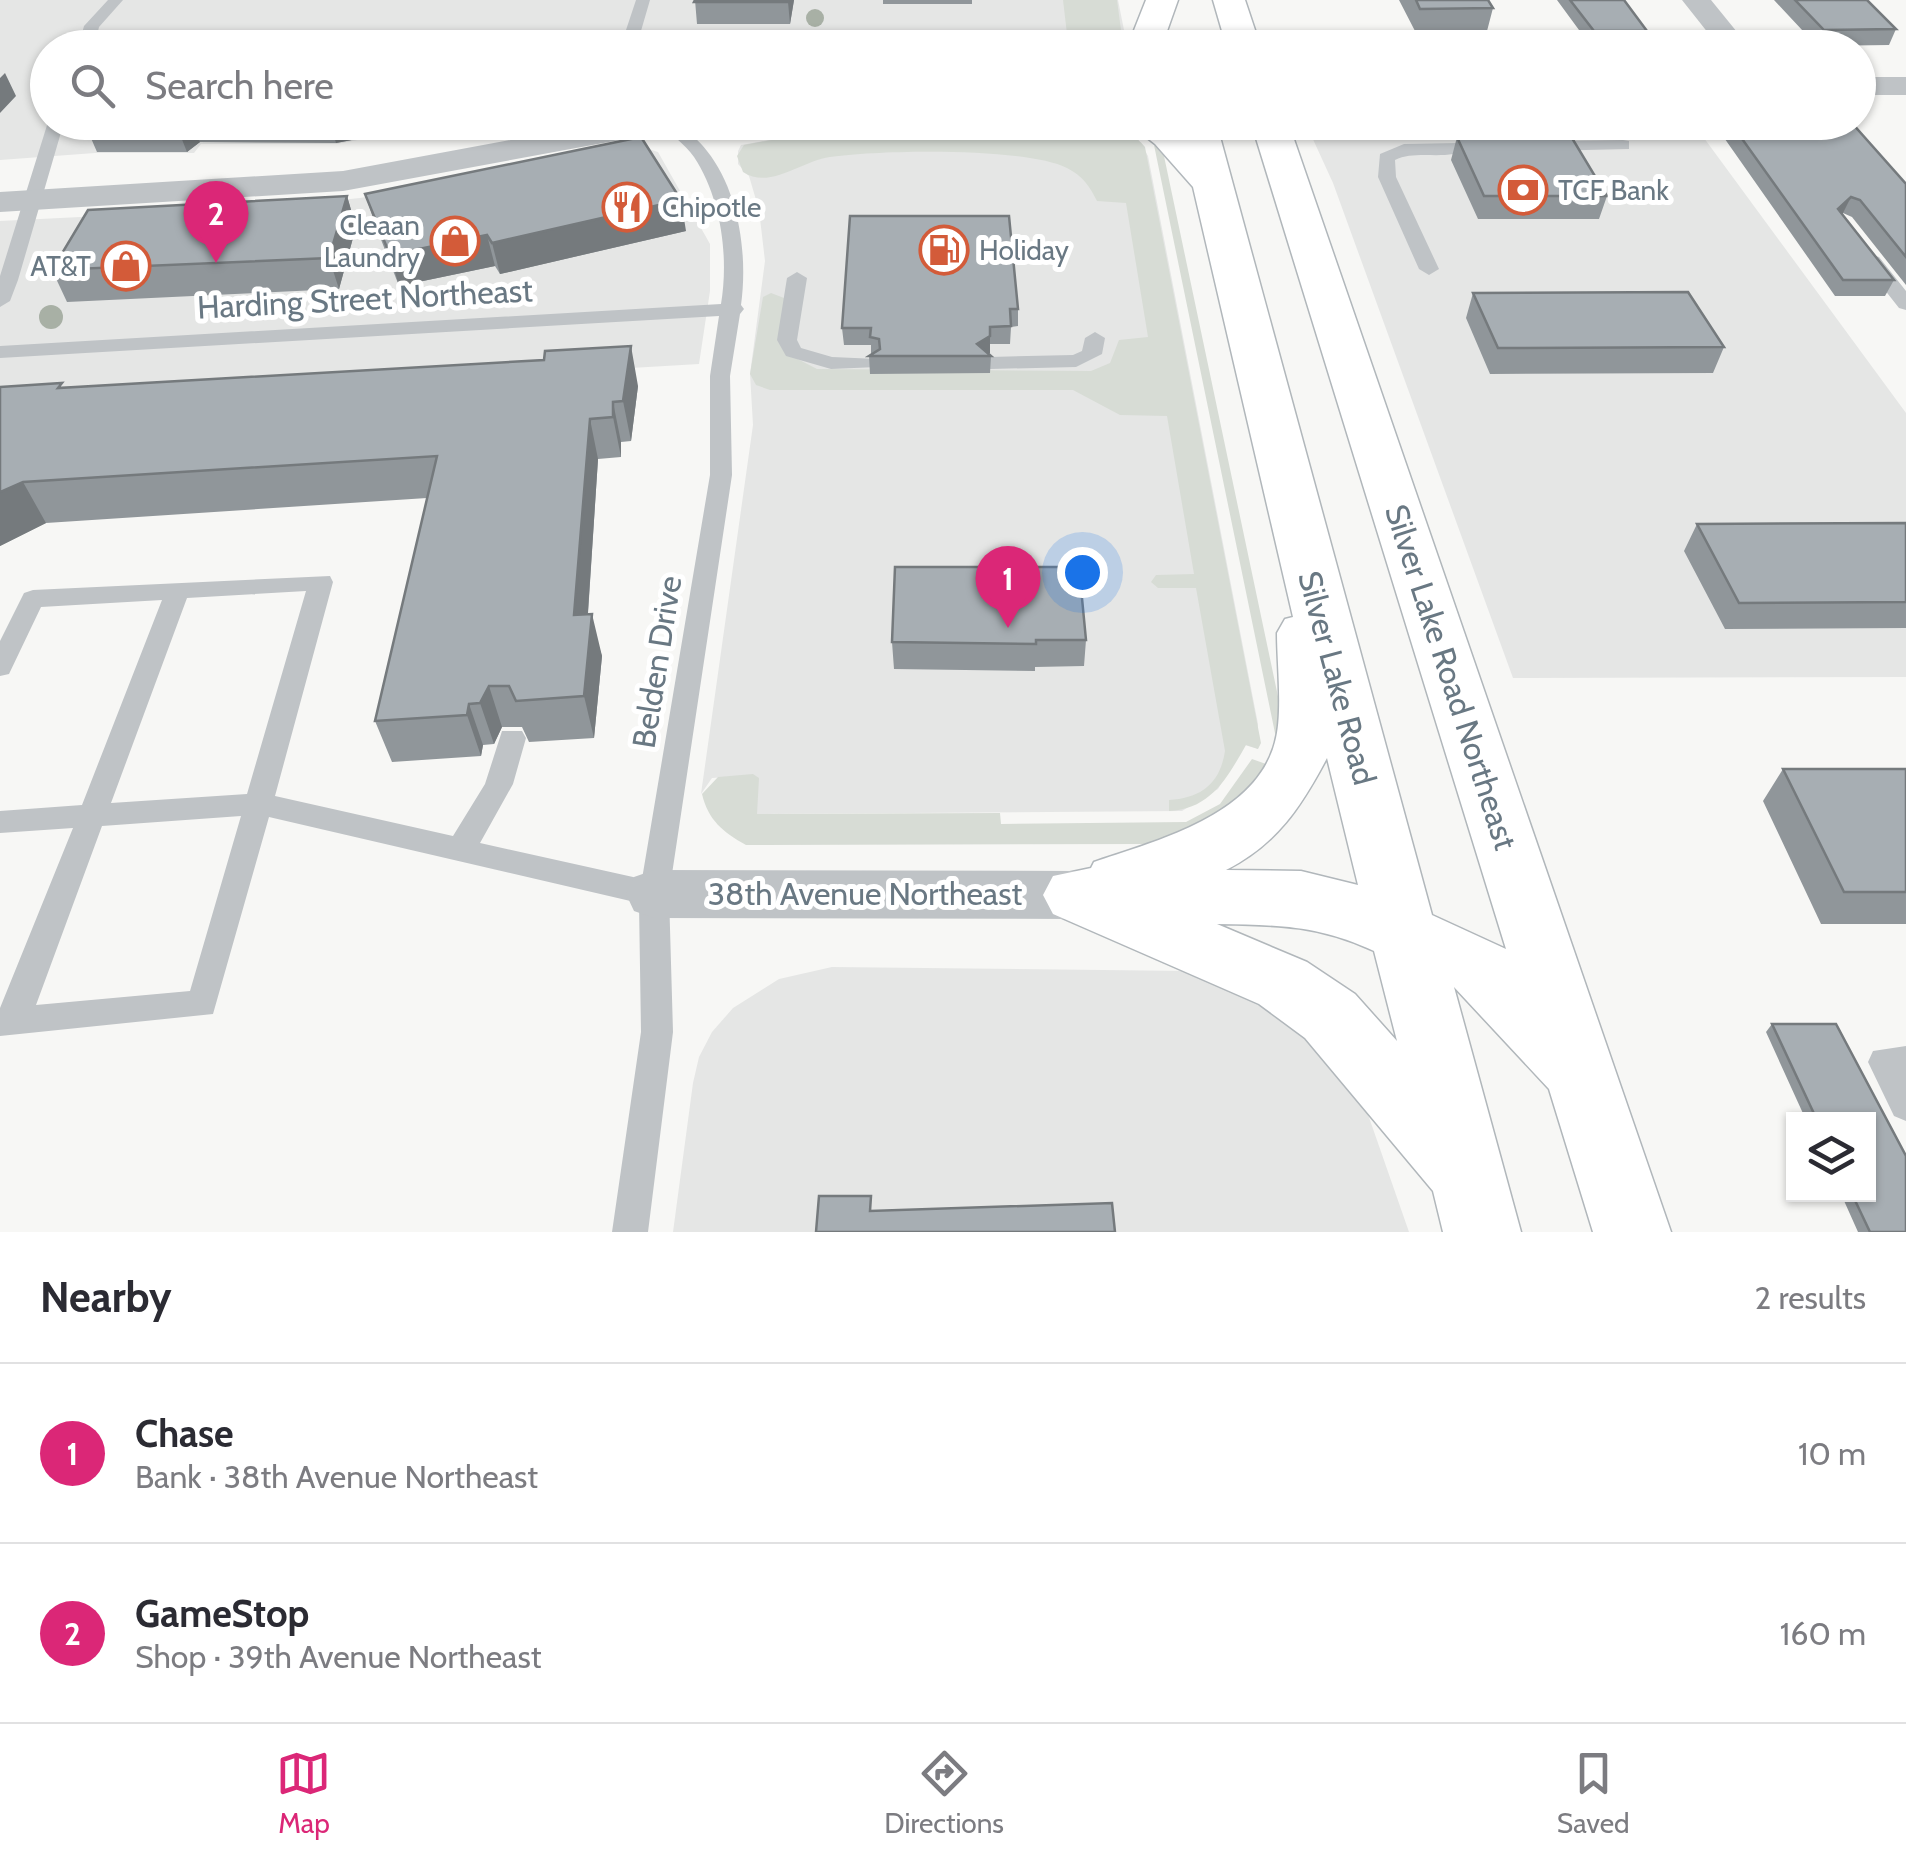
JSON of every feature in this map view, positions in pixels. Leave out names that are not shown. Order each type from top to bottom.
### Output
[{"type":"main road","points":[[1152,30],[1164,0]]},
{"type":"main road","points":[[1164,0],[1173,30]]},
{"type":"main road","points":[[1229,0],[1238,30]]},
{"type":"main road","points":[[1172,140],[1212,184]]},
{"type":"main road","name":"Silver Lake Road","points":[[1201,140],[1305,559],[1475,1206]]},
{"type":"main road","name":"Silver Lake Road Northeast","points":[[1274,140],[1632,1232]]},
{"type":"main road","points":[[1076,895],[1208,850],[1250,823],[1279,791],[1305,742],[1305,559]]},
{"type":"main road","points":[[1076,895],[1301,898],[1348,908],[1478,966],[1582,1077]]},
{"type":"main road","points":[[1076,895],[1283,983],[1330,1016],[1475,1206]]},
{"type":"street","points":[[1696,0],[1721,30]]},
{"type":"street","points":[[1876,86],[1906,86]]},
{"type":"street","points":[[15,201],[269,189],[391,176],[574,140]]},
{"type":"street","name":"38th Avenue Northeast","points":[[654,894],[1076,895]]},
{"type":"lane","points":[[91,30],[116,0]]},
{"type":"lane","points":[[634,30],[643,0]]},
{"type":"lane","points":[[0,300],[14,266],[15,201],[47,140]]},
{"type":"lane","name":"Belden Drive","points":[[630,1232],[657,1032],[654,894],[720,475],[720,376],[734,309],[727,211],[700,154],[685,140]]},
{"type":"lane","points":[[1530,147],[1623,145]]},
{"type":"lane","points":[[1430,269],[1388,176],[1386,158],[1398,151],[1459,148]]},
{"type":"lane","points":[[1864,250],[1906,304]]},
{"type":"lane","points":[[796,278],[787,340],[793,352],[819,361],[870,364]]},
{"type":"lane","name":"Harding Street Northeast","points":[[0,352],[734,309]]},
{"type":"lane","points":[[990,363],[1076,362],[1092,354],[1095,338]]},
{"type":"lane","points":[[0,668],[34,599],[178,590],[321,582],[202,1004],[7,1021],[92,816],[178,590]]},
{"type":"lane","points":[[458,850],[490,809],[506,775],[512,738]]},
{"type":"lane","points":[[0,822],[260,804],[654,894]]},
{"type":"lane","points":[[1906,1061],[1884,1062],[1906,1105]]},
{"type":"shaded area","points":[[0,0],[1118,0],[1124,30],[30,30],[30,140],[358,140],[336,144],[201,144],[194,153],[95,153],[0,160]]},
{"type":"shaded area","points":[[1063,0],[1117,0],[1121,30],[1067,30]]},
{"type":"shaded area","points":[[769,140],[1139,140],[1148,156],[1258,724],[1258,749],[1245,745],[1218,789],[1182,811],[755,814],[752,775],[712,778],[701,794],[753,425],[750,374],[765,261],[759,210],[749,176],[738,164],[741,145]]},
{"type":"shaded area","points":[[772,140],[1137,140],[1145,147],[1261,743],[1258,749],[1246,745],[1207,798],[1169,811],[1169,800],[1191,796],[1214,780],[1225,751],[1196,588],[1158,588],[1151,582],[1156,575],[1194,574],[1167,416],[1120,415],[1073,390],[770,390],[756,385],[750,374],[763,297],[771,293],[784,298],[784,352],[817,369],[1091,371],[1110,363],[1119,340],[1148,337],[1126,203],[1097,201],[1085,182],[1067,168],[1019,156],[951,152],[830,157],[764,178],[743,172],[737,156],[744,145]]},
{"type":"shaded area","points":[[1313,140],[1705,140],[1906,413],[1906,677],[1513,678],[1333,183]]},
{"type":"shaded area","points":[[636,145],[658,152],[710,244],[710,291],[699,364],[0,405],[0,221],[261,208],[360,198]]},
{"type":"shaded area","points":[[1154,145],[1164,156],[1280,706],[1276,738]]},
{"type":"shaded area","points":[[1252,759],[1266,764],[1245,796],[1213,821],[1149,844],[746,845],[718,824],[702,794],[718,777],[753,774],[759,778],[757,814],[1000,813],[1001,824],[1186,822],[1220,804]]},
{"type":"shaded area","points":[[832,967],[1189,971],[1283,1012],[1364,1103],[1409,1232],[673,1232],[693,1083],[699,1057],[712,1032],[733,1008],[779,979]]},
{"type":"building","points":[[695,0],[789,0],[694,2]]},
{"type":"building","points":[[1416,0],[1488,0],[1493,8],[1420,9]]},
{"type":"building","points":[[1570,0],[1624,0],[1646,30],[1593,30]]},
{"type":"building","points":[[1795,0],[1867,0],[1896,29],[1824,30]]},
{"type":"building","points":[[626,140],[643,140],[681,200],[492,243],[487,235],[390,255],[365,194]]},
{"type":"building","points":[[1458,140],[1573,140],[1607,196],[1484,196]]},
{"type":"building","points":[[1743,140],[1867,140],[1906,184],[1906,257],[1860,200],[1851,197],[1838,209],[1894,280],[1843,280]]},
{"type":"building","points":[[347,196],[329,258],[52,270],[88,210]]},
{"type":"building","points":[[850,216],[1009,216],[1018,309],[1010,309],[1011,326],[990,327],[990,336],[977,344],[991,356],[869,356],[880,349],[879,339],[870,337],[871,328],[842,328]]},
{"type":"building","points":[[1688,292],[1724,347],[1498,348],[1473,293]]},
{"type":"building","points":[[631,346],[623,401],[613,402],[613,417],[590,419],[574,615],[592,614],[584,696],[516,701],[509,686],[489,686],[480,703],[469,704],[467,715],[375,721],[437,456],[23,482],[0,492],[0,387],[62,383],[58,388],[544,360],[545,351]]},
{"type":"building","points":[[1906,523],[1906,602],[1739,603],[1697,524]]},
{"type":"building","points":[[895,567],[1079,567],[1086,640],[1036,640],[1036,644],[892,642]]},
{"type":"building","points":[[1783,769],[1906,769],[1906,892],[1844,892]]},
{"type":"building","points":[[1772,1024],[1836,1024],[1906,1156],[1906,1232],[1870,1232],[1856,1202],[1876,1202],[1876,1112],[1813,1112]]},
{"type":"building","points":[[819,1196],[871,1196],[870,1211],[1112,1203],[1115,1232],[816,1232]]},
{"type":"place","name":"TCF Bank","points":[[1523,190]]},
{"type":"place","name":"Chipotle","points":[[627,207]]},
{"type":"place","name":"Cleaan Laundry","points":[[455,241]]},
{"type":"place","name":"Holiday","points":[[944,250]]},
{"type":"place","name":"GameStop","points":[[216,263]]},
{"type":"place","name":"AT&T","points":[[126,266]]},
{"type":"place","name":"Chase","points":[[1008,628]]}]
